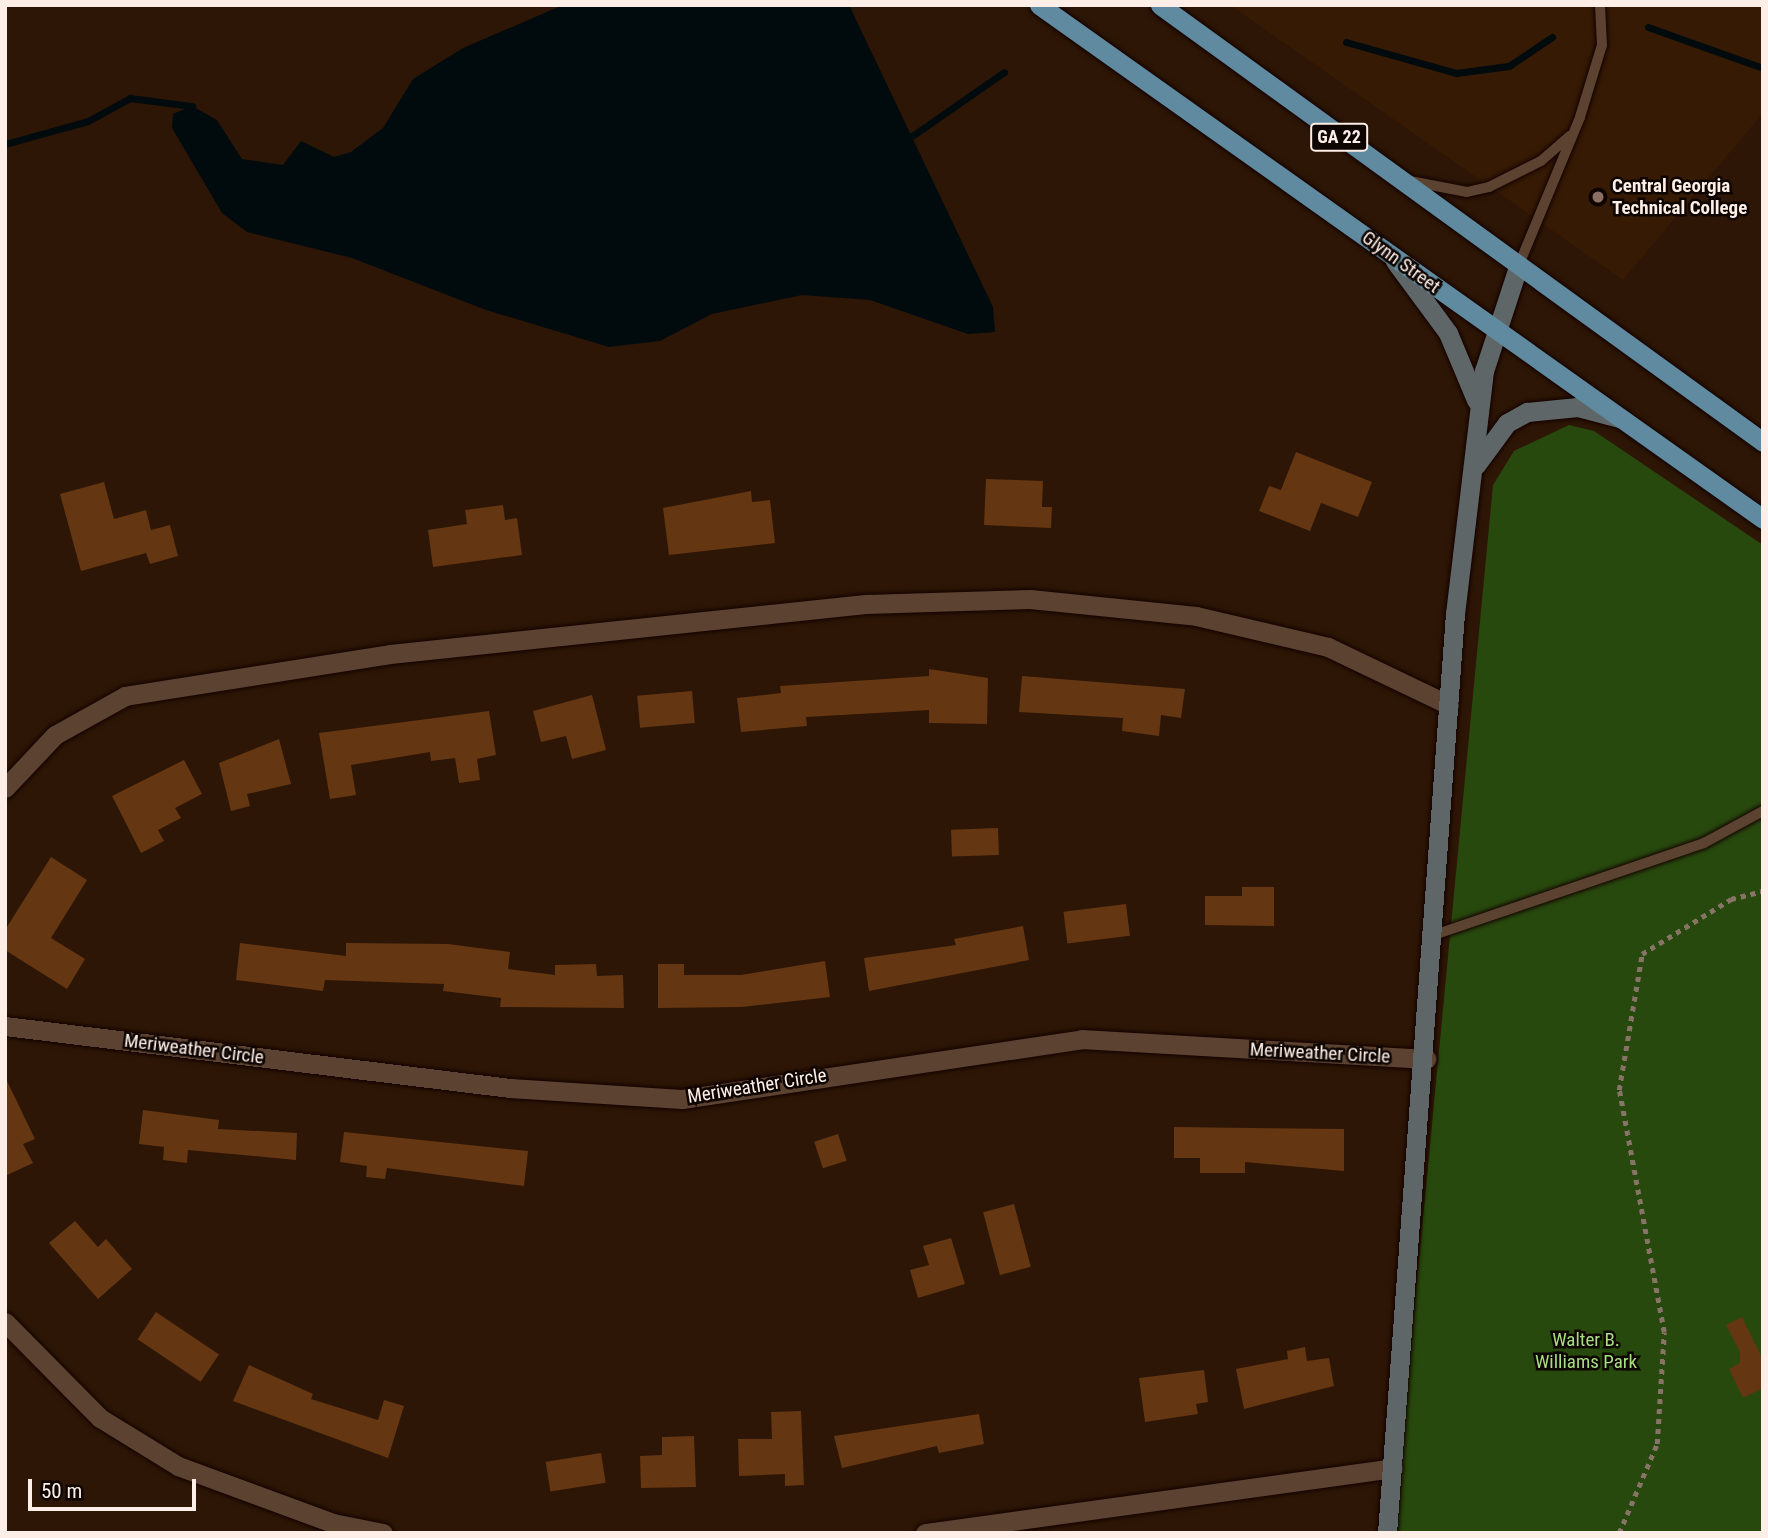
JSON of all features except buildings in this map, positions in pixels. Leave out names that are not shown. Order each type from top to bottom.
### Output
[{"type":"main road","name":"Glynn Street","points":[[1039,5],[1763,519]]},
{"type":"main road","name":"GA 22","points":[[1160,5],[1395,178],[1763,442]]},
{"type":"main road","points":[[1388,253],[1448,333],[1467,367],[1479,412]]},
{"type":"main road","points":[[1387,1533],[1426,1059],[1448,705],[1472,472],[1479,412],[1495,329],[1518,267]]},
{"type":"main road","points":[[1472,472],[1507,423],[1527,412],[1578,407],[1623,419]]},
{"type":"street","points":[[5,788],[55,735],[125,696],[390,654],[865,604],[1030,599],[1196,616],[1328,647],[1448,705]]},
{"type":"street","name":"Meriweather Circle","points":[[5,1026],[510,1088],[682,1099],[1082,1039],[1426,1059]]},
{"type":"street","points":[[5,1322],[100,1418],[178,1466],[361,1531],[383,1533]]},
{"type":"street","points":[[925,1533],[1393,1468]]},
{"type":"lane","points":[[1518,267],[1573,134],[1602,45],[1600,5]]},
{"type":"lane","points":[[1395,178],[1466,192],[1489,187],[1541,161],[1573,134]]},
{"type":"lane","points":[[1434,935],[1704,842],[1763,811]]},
{"type":"path","points":[[1619,1533],[1657,1444],[1664,1332],[1619,1090],[1642,954],[1731,899],[1763,891]]},
{"type":"shaded area","points":[[563,5],[849,5],[993,307],[995,332],[968,334],[870,300],[802,295],[712,314],[660,341],[609,347],[486,310],[352,258],[247,232],[222,213],[172,128],[173,114],[192,106],[217,120],[242,159],[283,165],[301,141],[334,157],[351,152],[383,128],[413,79],[463,48]]},
{"type":"shaded area","name":"Central Georgia Technical College","points":[[1230,5],[1763,5],[1763,113],[1623,280]]},
{"type":"green space","name":"Walter B. Williams Park","points":[[1569,425],[1594,431],[1763,545],[1763,1533],[1393,1533],[1493,485],[1514,451]]},
{"type":"waterway","points":[[1648,27],[1763,68]]},
{"type":"waterway","points":[[1346,42],[1456,73],[1509,66],[1552,37]]},
{"type":"waterway","points":[[912,136],[1004,72]]},
{"type":"waterway","points":[[5,144],[88,121],[130,98],[192,106]]},
{"type":"place","name":"Central Georgia Technical College","points":[[1598,197]]}]
